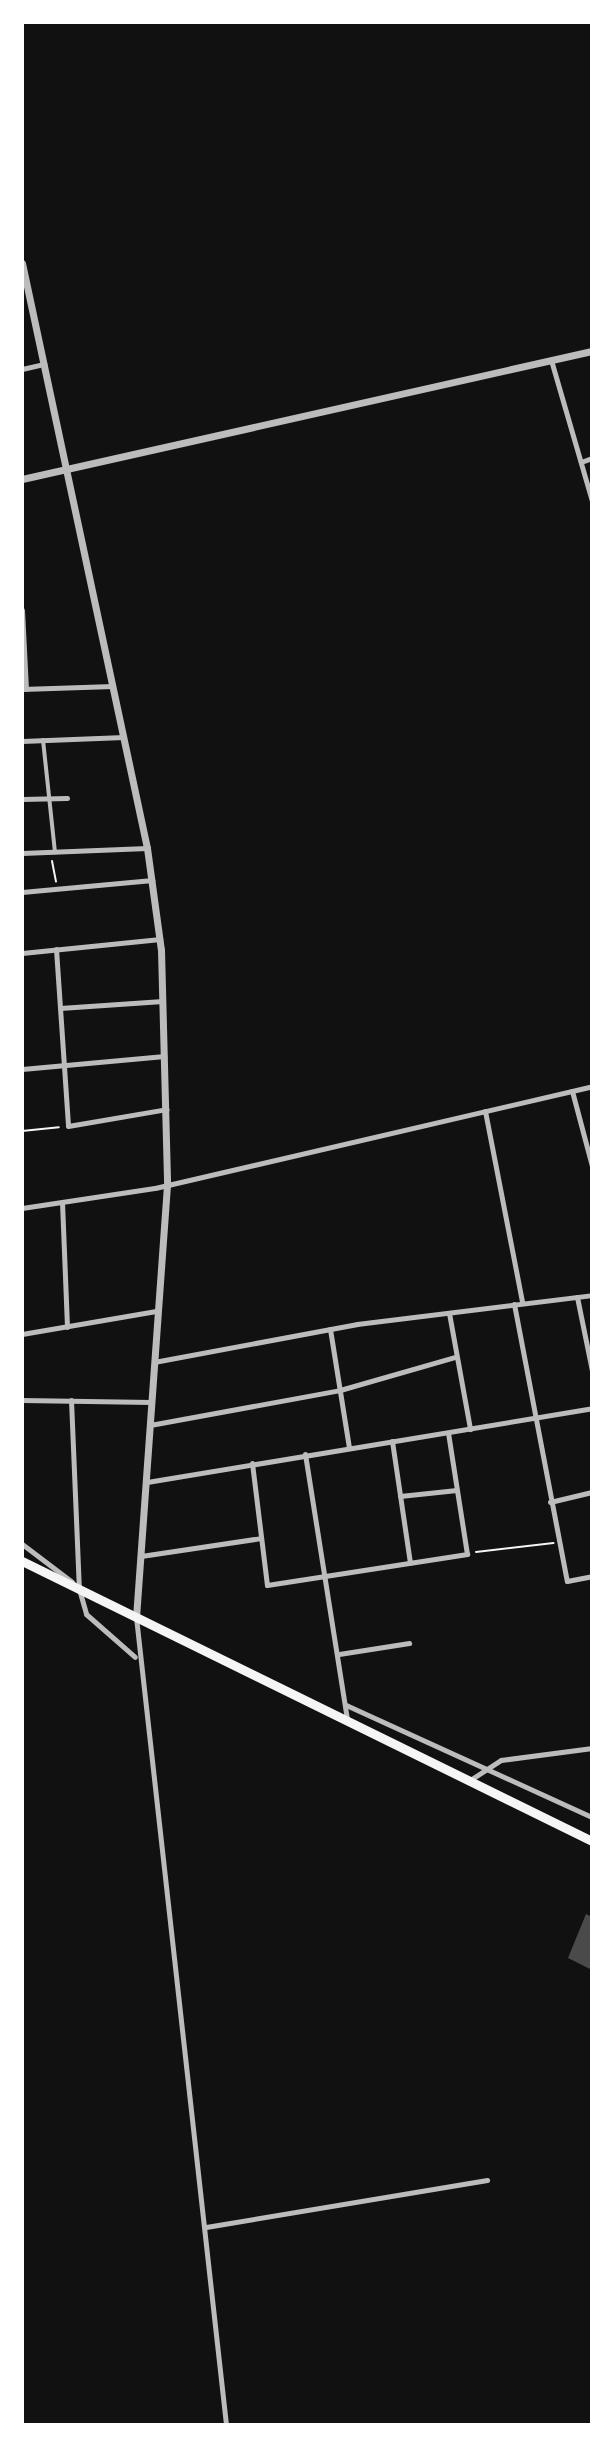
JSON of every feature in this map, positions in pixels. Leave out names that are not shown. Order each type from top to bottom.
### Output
[{"type":"highway","points":[[22,1561],[592,1841]]},
{"type":"street","points":[[22,263],[125,737],[153,879],[160,939],[168,1109],[167,1185],[156,1311],[135,1657],[206,2227],[226,2425]]},
{"type":"street","points":[[22,479],[592,351]]},
{"type":"street","points":[[551,359],[592,501]]},
{"type":"street","points":[[22,369],[44,364]]},
{"type":"street","points":[[581,462],[592,458]]},
{"type":"street","points":[[22,610],[24,689],[114,686]]},
{"type":"street","points":[[22,741],[125,737]]},
{"type":"street","points":[[43,740],[53,852]]},
{"type":"street","points":[[22,799],[67,798]]},
{"type":"street","points":[[22,853],[147,848]]},
{"type":"street","points":[[22,892],[58,892],[153,879]]},
{"type":"street","points":[[22,953],[160,939]]},
{"type":"street","points":[[56,949],[68,1126],[168,1109]]},
{"type":"street","points":[[60,1008],[164,1001]]},
{"type":"street","points":[[22,1069],[166,1056]]},
{"type":"street","points":[[22,1208],[167,1185],[592,1086]]},
{"type":"street","points":[[572,1091],[591,1166]]},
{"type":"street","points":[[485,1111],[522,1302]]},
{"type":"street","points":[[62,1202],[67,1327]]},
{"type":"street","points":[[153,1362],[330,1329],[592,1295]]},
{"type":"street","points":[[577,1297],[592,1371]]},
{"type":"street","points":[[514,1304],[567,1581],[592,1576]]},
{"type":"street","points":[[22,1334],[156,1311]]},
{"type":"street","points":[[449,1312],[470,1429]]},
{"type":"street","points":[[330,1329],[349,1447]]},
{"type":"street","points":[[149,1425],[340,1390],[455,1357]]},
{"type":"street","points":[[22,1400],[151,1402]]},
{"type":"street","points":[[71,1400],[79,1588],[86,1614],[135,1657]]},
{"type":"street","points":[[147,1482],[592,1408]]},
{"type":"street","points":[[252,1463],[267,1585],[467,1554],[448,1433]]},
{"type":"street","points":[[392,1441],[410,1563]]},
{"type":"street","points":[[305,1454],[339,1654],[347,1721]]},
{"type":"street","points":[[400,1496],[457,1490]]},
{"type":"street","points":[[550,1502],[592,1492]]},
{"type":"street","points":[[141,1556],[261,1538]]},
{"type":"street","points":[[22,1544],[79,1588]]},
{"type":"street","points":[[339,1654],[409,1643]]},
{"type":"street","points":[[346,1705],[592,1817]]},
{"type":"street","points":[[469,1781],[485,1768],[592,1748]]},
{"type":"street","points":[[206,2227],[487,2180]]},
{"type":"path","points":[[53,852],[58,892]]},
{"type":"path","points":[[22,1131],[68,1126]]},
{"type":"path","points":[[467,1554],[559,1545]]},
{"type":"building","points":[[586,1914],[592,1917],[592,1970],[568,1958]]}]
